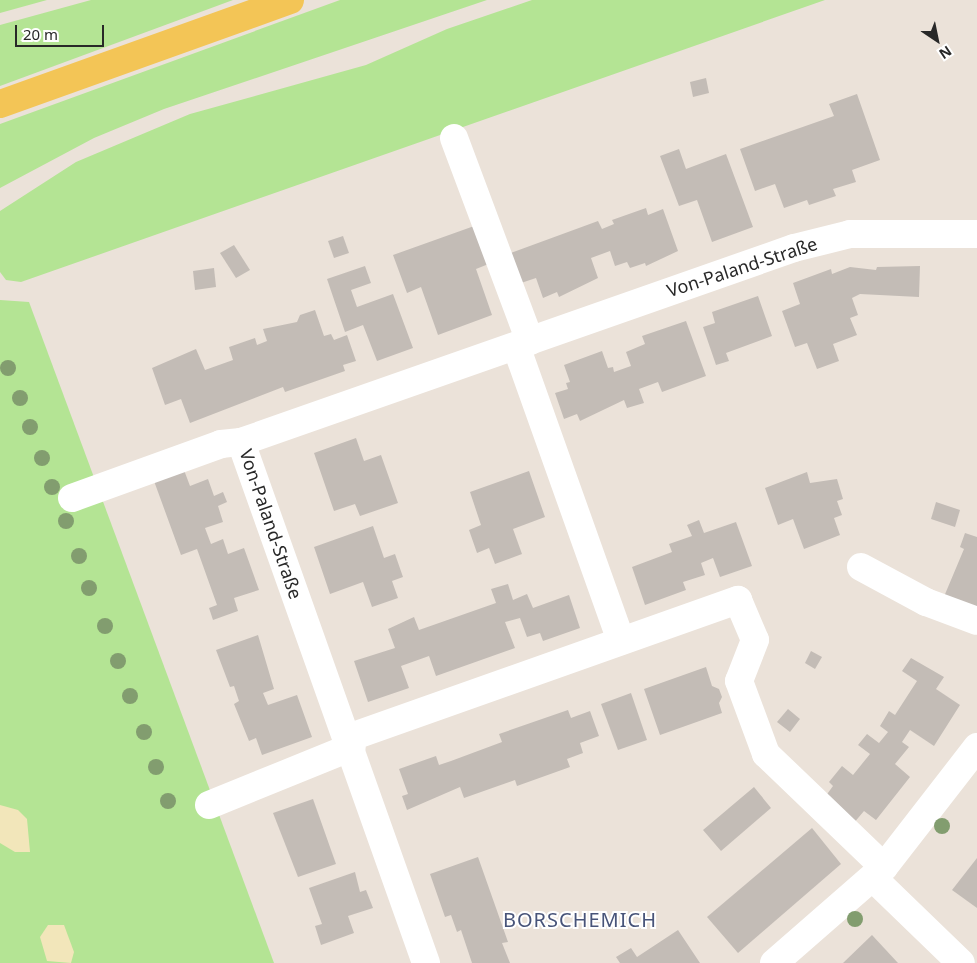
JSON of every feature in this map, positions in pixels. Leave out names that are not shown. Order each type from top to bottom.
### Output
[{"type":"main road","points":[[0,104],[290,0]]},
{"type":"street","points":[[454,138],[621,641]]},
{"type":"street","name":"Von-Paland-Straße","points":[[426,963],[350,743],[242,442],[820,240],[850,234],[977,234]]},
{"type":"street","points":[[72,498],[221,444],[242,442]]},
{"type":"street","points":[[861,567],[926,602],[977,621]]},
{"type":"street","points":[[210,805],[350,743],[621,641],[738,600],[755,640],[739,681],[766,754],[961,963]]},
{"type":"street","points":[[774,963],[878,872],[977,747]]},
{"type":"green space","points":[[0,0],[47,0],[0,13]]},
{"type":"green space","points":[[91,0],[233,0],[0,86],[0,25]]},
{"type":"green space","points":[[340,0],[487,0],[164,109],[94,138],[0,188],[0,124]]},
{"type":"green space","points":[[532,0],[825,0],[21,282],[6,280],[0,272],[0,211],[76,162],[190,114],[366,65],[447,29]]},
{"type":"green space","points":[[0,300],[29,302],[274,963],[0,963]]},
{"type":"sand","points":[[0,805],[18,810],[27,819],[30,852],[15,852],[0,843]]},
{"type":"sand","points":[[48,925],[64,925],[74,952],[71,963],[47,961],[40,937]]},
{"type":"building","points":[[706,78],[709,93],[693,97],[690,82]]},
{"type":"building","points":[[857,94],[880,160],[852,170],[856,182],[833,189],[836,196],[809,205],[807,200],[784,208],[775,184],[755,191],[740,149],[834,116],[829,104]]},
{"type":"building","points":[[679,149],[686,169],[726,154],[753,227],[712,242],[697,200],[679,206],[660,156]]},
{"type":"building","points":[[646,208],[648,215],[663,209],[678,251],[646,266],[645,263],[630,268],[627,262],[615,266],[610,251],[591,258],[598,278],[559,297],[557,292],[543,298],[536,278],[518,284],[508,254],[598,221],[602,229],[614,224],[612,220]]},
{"type":"building","points":[[477,225],[491,263],[476,269],[492,315],[438,335],[421,287],[407,293],[393,255]]},
{"type":"building","points":[[343,236],[349,253],[334,258],[328,241]]},
{"type":"building","points":[[234,245],[250,270],[236,278],[220,253]]},
{"type":"building","points":[[365,266],[371,283],[351,290],[357,307],[393,294],[413,348],[377,361],[363,325],[345,332],[327,279]]},
{"type":"building","points":[[920,266],[919,297],[860,294],[852,298],[858,315],[850,318],[857,335],[833,344],[839,361],[817,369],[807,343],[795,347],[782,311],[800,304],[793,283],[831,269],[832,274],[850,267],[876,270],[877,267]]},
{"type":"building","points":[[214,268],[216,287],[195,290],[193,271]]},
{"type":"building","points":[[758,296],[772,336],[726,353],[729,361],[716,365],[703,327],[715,323],[712,312]]},
{"type":"building","points":[[315,310],[324,336],[331,334],[334,340],[347,335],[356,361],[343,365],[345,371],[285,392],[283,387],[190,423],[181,399],[165,405],[152,368],[196,349],[205,370],[233,360],[229,347],[255,338],[257,345],[267,341],[263,329],[297,322],[300,315]]},
{"type":"building","points":[[686,321],[706,376],[662,392],[658,382],[639,389],[644,403],[627,408],[624,400],[580,421],[577,414],[564,419],[555,393],[568,389],[566,383],[570,382],[564,365],[602,351],[608,368],[613,367],[614,372],[631,366],[626,352],[645,344],[642,336]]},
{"type":"building","points":[[356,438],[364,461],[381,455],[398,503],[360,516],[355,504],[334,511],[314,453]]},
{"type":"building","points":[[184,470],[190,486],[208,479],[214,496],[223,492],[227,502],[218,506],[223,522],[205,528],[211,544],[223,539],[228,554],[244,548],[259,590],[234,598],[238,611],[213,620],[209,608],[217,605],[197,549],[181,555],[154,481]]},
{"type":"building","points":[[529,471],[545,517],[513,529],[522,554],[495,564],[489,548],[477,553],[469,530],[481,525],[470,492]]},
{"type":"building","points":[[807,472],[810,483],[837,479],[843,499],[837,501],[842,515],[834,518],[840,535],[804,549],[793,519],[778,525],[765,488]]},
{"type":"building","points":[[936,502],[960,510],[955,527],[931,519]]},
{"type":"building","points":[[699,520],[704,533],[736,522],[752,566],[720,577],[713,558],[701,563],[705,575],[683,582],[686,590],[645,605],[632,567],[672,552],[669,544],[692,536],[687,525]]},
{"type":"building","points":[[373,526],[384,558],[395,554],[403,577],[392,581],[398,598],[372,607],[363,582],[330,594],[314,547]]},
{"type":"building","points":[[965,533],[977,537],[977,612],[943,599],[964,549],[960,547]]},
{"type":"building","points":[[508,584],[513,600],[527,594],[533,608],[569,595],[580,628],[543,641],[540,633],[527,637],[520,618],[505,622],[515,648],[436,676],[429,656],[401,666],[409,688],[368,702],[354,661],[395,648],[388,629],[414,617],[419,630],[496,603],[491,589]]},
{"type":"building","points":[[258,635],[274,689],[263,693],[268,705],[297,695],[312,737],[262,755],[256,738],[249,741],[234,704],[239,701],[234,686],[230,687],[216,650]]},
{"type":"building","points":[[811,651],[822,657],[815,669],[805,663]]},
{"type":"building","points":[[911,658],[944,677],[936,689],[960,705],[934,746],[910,730],[902,742],[909,747],[895,764],[910,777],[876,820],[864,811],[853,824],[825,797],[833,786],[829,782],[842,766],[853,775],[870,754],[858,745],[867,734],[879,743],[888,732],[880,726],[889,711],[895,715],[917,681],[902,671]]},
{"type":"building","points":[[706,667],[712,686],[719,689],[722,697],[719,703],[722,713],[660,735],[644,689]]},
{"type":"building","points":[[631,693],[647,740],[618,750],[601,704]]},
{"type":"building","points":[[788,709],[800,719],[790,732],[777,722]]},
{"type":"building","points":[[568,710],[571,718],[590,711],[599,736],[580,743],[583,753],[567,759],[570,767],[517,786],[515,780],[464,798],[460,787],[407,810],[402,796],[408,794],[399,769],[436,756],[439,765],[451,761],[502,742],[499,734]]},
{"type":"building","points":[[754,787],[771,808],[721,851],[703,830]]},
{"type":"building","points":[[313,799],[336,864],[298,877],[273,813]]},
{"type":"building","points":[[812,828],[841,864],[738,953],[707,917]]},
{"type":"building","points":[[478,857],[508,942],[502,943],[510,963],[472,963],[461,930],[457,932],[451,915],[445,917],[430,874]]},
{"type":"building","points":[[977,858],[977,908],[952,890]]},
{"type":"building","points":[[355,872],[360,892],[366,890],[373,908],[348,916],[354,933],[321,945],[315,926],[322,924],[309,888]]},
{"type":"building","points":[[678,930],[700,963],[620,963],[616,957],[631,948],[637,957]]},
{"type":"building","points":[[872,935],[898,963],[843,963]]},
{"type":"district","name":"BORSCHEMICH","points":[[580,919]]}]
